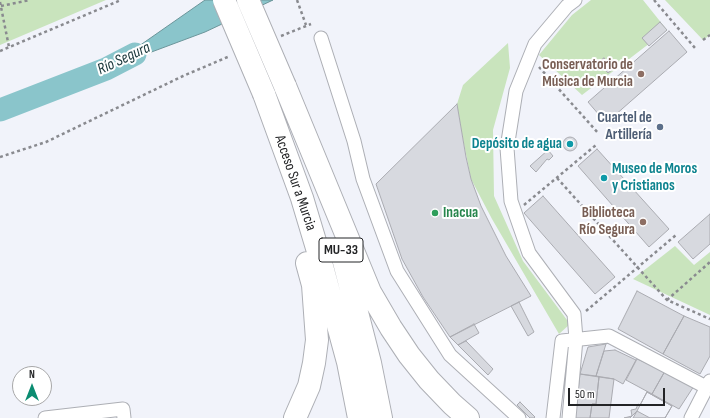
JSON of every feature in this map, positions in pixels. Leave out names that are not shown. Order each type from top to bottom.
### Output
[{"type":"highway","name":"Acceso Sur a Murcia","points":[[224,0],[264,94],[302,198],[318,248],[348,362],[359,418]]},
{"type":"highway","name":"Acceso Sur a Murcia","points":[[248,0],[285,86],[323,192],[339,245],[370,363],[381,418]]},
{"type":"highway","points":[[285,86],[370,292],[409,355],[429,380],[468,418]]},
{"type":"highway","points":[[264,94],[277,161],[306,255],[313,285],[316,312],[317,340],[314,364],[309,386],[295,418]]},
{"type":"street","points":[[569,418],[576,339],[574,314],[529,253],[511,201],[506,148],[516,91],[535,44],[567,6],[575,0]]},
{"type":"street","points":[[321,38],[354,141],[363,179],[397,271],[450,355],[519,418]]},
{"type":"street","points":[[553,418],[562,340],[608,336],[708,384],[691,418]]},
{"type":"street","points":[[698,405],[704,418]]},
{"type":"street","points":[[45,418],[123,409],[124,418]]},
{"type":"path","points":[[1,6],[30,0]]},
{"type":"path","points":[[0,51],[121,0]]},
{"type":"path","points":[[297,0],[306,25],[311,24]]},
{"type":"path","points":[[654,0],[695,48]]},
{"type":"path","points":[[0,2],[10,47]]},
{"type":"path","points":[[703,40],[710,35]]},
{"type":"path","points":[[530,57],[598,134]]},
{"type":"path","points":[[0,157],[46,142],[183,76]]},
{"type":"path","points":[[514,212],[596,145]]},
{"type":"path","points":[[557,178],[667,300],[710,319]]},
{"type":"path","points":[[575,320],[676,235]]},
{"type":"path","points":[[667,300],[710,262]]},
{"type":"green space","points":[[0,0],[106,0],[0,45]]},
{"type":"green space","points":[[591,0],[643,0],[667,30],[582,95],[539,55],[572,15]]},
{"type":"green space","points":[[665,0],[710,0],[710,35],[703,40]]},
{"type":"green space","points":[[508,43],[510,68],[493,130],[494,196],[523,261],[570,324],[559,334],[492,219],[471,179],[461,129],[457,104],[463,85]]},
{"type":"green space","points":[[675,246],[694,265],[710,252],[710,315],[633,279]]},
{"type":"water","points":[[205,0],[273,0],[205,32],[106,69]]},
{"type":"building","points":[[660,22],[667,30],[649,46],[642,38]]},
{"type":"building","points":[[669,31],[687,52],[606,123],[588,102]]},
{"type":"building","points":[[604,58],[613,69],[608,73],[598,62]]},
{"type":"building","name":"Inacua","points":[[457,104],[471,179],[481,206],[506,256],[531,296],[450,337],[423,297],[402,259],[376,184]]},
{"type":"building","name":"Depósito de agua","points":[[567,137],[573,137],[577,141],[577,147],[573,151],[567,151],[563,147],[563,141]]},
{"type":"building","points":[[597,149],[669,229],[649,247],[578,166]]},
{"type":"building","points":[[548,150],[553,156],[549,160],[547,159],[536,172],[530,166]]},
{"type":"building","points":[[543,196],[615,277],[595,294],[524,213]]},
{"type":"building","points":[[710,214],[710,244],[693,259],[678,242]]},
{"type":"building","points":[[637,291],[684,316],[663,354],[618,329]]},
{"type":"building","points":[[519,302],[534,332],[528,336],[511,306]]},
{"type":"building","points":[[684,316],[710,327],[710,356],[700,374],[663,354]]},
{"type":"building","points":[[474,324],[479,333],[458,345],[450,337]]},
{"type":"building","points":[[466,341],[493,369],[488,375],[458,345]]},
{"type":"building","points":[[606,344],[596,376],[580,374],[588,347]]},
{"type":"building","points":[[615,350],[636,360],[623,384],[614,379],[596,376],[604,351]]},
{"type":"building","points":[[637,359],[665,371],[652,394],[626,380]]},
{"type":"building","points":[[665,371],[694,386],[679,409],[652,394]]},
{"type":"building","points":[[580,374],[599,377],[596,404],[592,404],[590,418],[575,418]]},
{"type":"building","points":[[599,377],[614,379],[609,418],[590,418],[592,404],[596,404]]},
{"type":"building","points":[[647,392],[672,406],[665,418],[633,418],[637,411],[632,416],[631,410],[636,409],[638,404],[640,405]]},
{"type":"building","points":[[647,392],[672,406],[665,418],[650,418],[637,411]]},
{"type":"building","points":[[520,402],[535,417],[534,418],[530,418],[517,405]]},
{"type":"waterway","name":"Río Segura","points":[[0,110],[106,69],[135,54]]},
{"type":"place","name":"Conservatorio de Música de Murcia","points":[[641,74]]},
{"type":"place","name":"Cuartel de Artillería","points":[[660,127]]},
{"type":"place","name":"Depósito de agua","points":[[570,144]]},
{"type":"place","name":"Museo de Moros y Cristianos","points":[[604,178]]},
{"type":"place","name":"Inacua","points":[[435,213]]},
{"type":"place","name":"Biblioteca Río Segura","points":[[643,222]]}]
